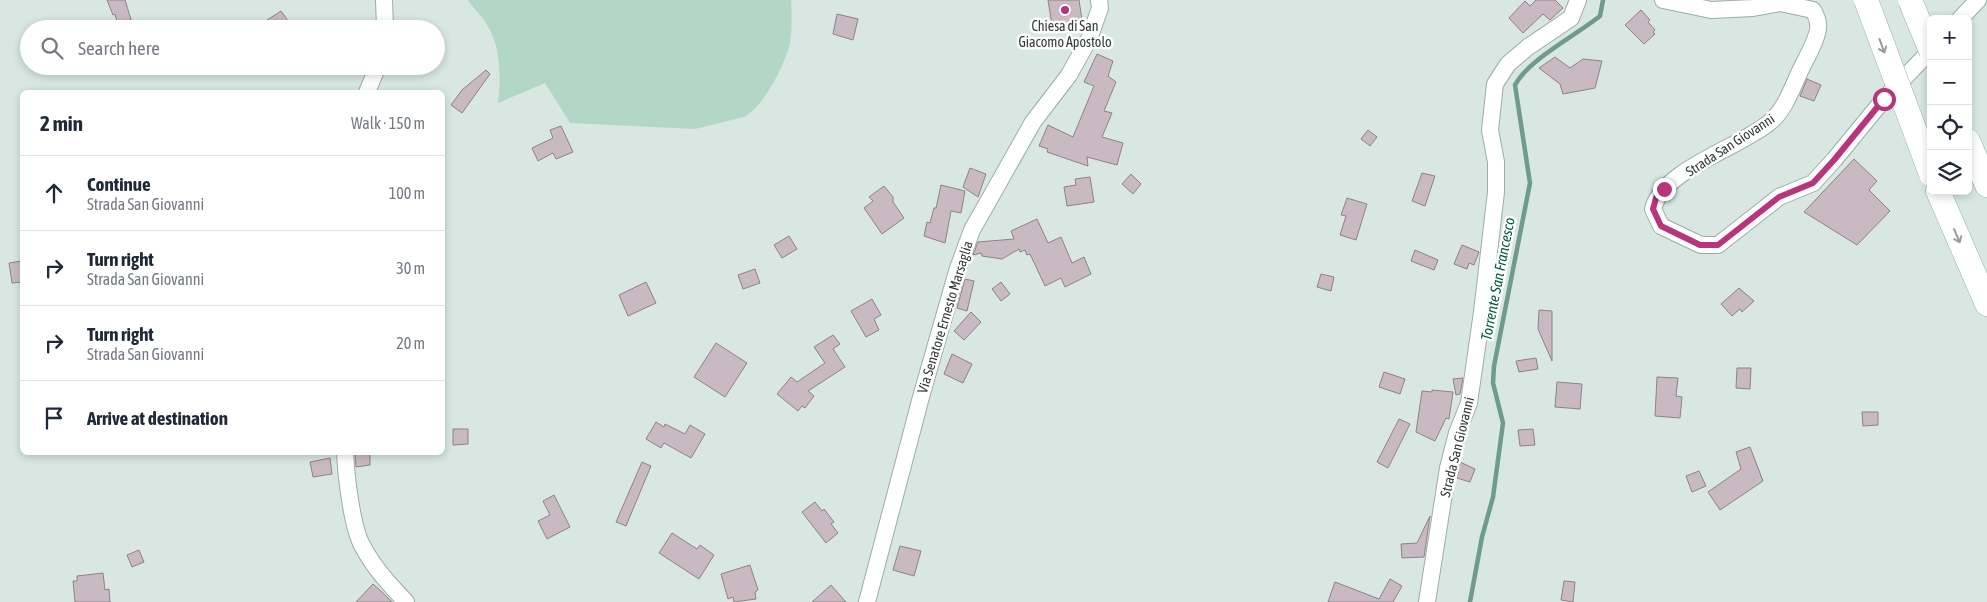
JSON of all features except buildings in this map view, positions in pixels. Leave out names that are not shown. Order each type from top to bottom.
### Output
[{"type":"highway","points":[[1866,0],[1927,163]]},
{"type":"highway","points":[[1910,0],[1927,40]]},
{"type":"highway","points":[[1972,150],[1987,185]]},
{"type":"highway","points":[[1940,195],[1987,304]]},
{"type":"street","points":[[384,0],[384,20]]},
{"type":"street","name":"Via Senatore Ernesto Marsaglia","points":[[868,602],[921,397],[958,268],[972,230],[1033,122],[1069,75],[1085,46],[1100,8],[1099,0]]},
{"type":"street","name":"Strada San Giovanni","points":[[1427,602],[1448,468],[1457,432],[1469,402],[1480,321],[1496,192],[1496,162],[1490,130],[1495,84],[1508,64],[1528,47],[1571,18],[1578,0]]},
{"type":"street","name":"Strada San Giovanni","points":[[1666,0],[1711,10],[1752,8],[1780,3],[1813,10],[1819,26],[1810,50],[1778,114],[1750,135],[1705,158],[1664,189],[1656,198],[1653,209],[1661,226],[1700,245],[1718,245],[1779,197],[1813,183],[1884,99],[1927,54]]},
{"type":"street","points":[[1964,15],[1978,0]]},
{"type":"street","points":[[368,90],[374,75]]},
{"type":"street","points":[[345,455],[347,480],[362,546],[385,580],[406,602]]},
{"type":"green space","points":[[468,0],[791,0],[792,22],[790,43],[784,62],[773,84],[752,112],[744,117],[695,129],[570,123],[545,83],[498,103],[500,73],[495,43],[492,33]]},
{"type":"waterway","name":"Torrente San Francesco","points":[[1470,602],[1482,537],[1493,497],[1503,423],[1493,383],[1494,366],[1530,183],[1515,85],[1522,75],[1541,57],[1600,16],[1603,0]]},
{"type":"place","name":"Chiesa di San Giacomo Apostolo","points":[[1065,10]]},
{"type":"route","points":[[1664,189],[1656,198],[1653,209],[1661,226],[1700,245],[1718,245],[1779,197],[1813,183],[1860,130],[1884,99]]}]
